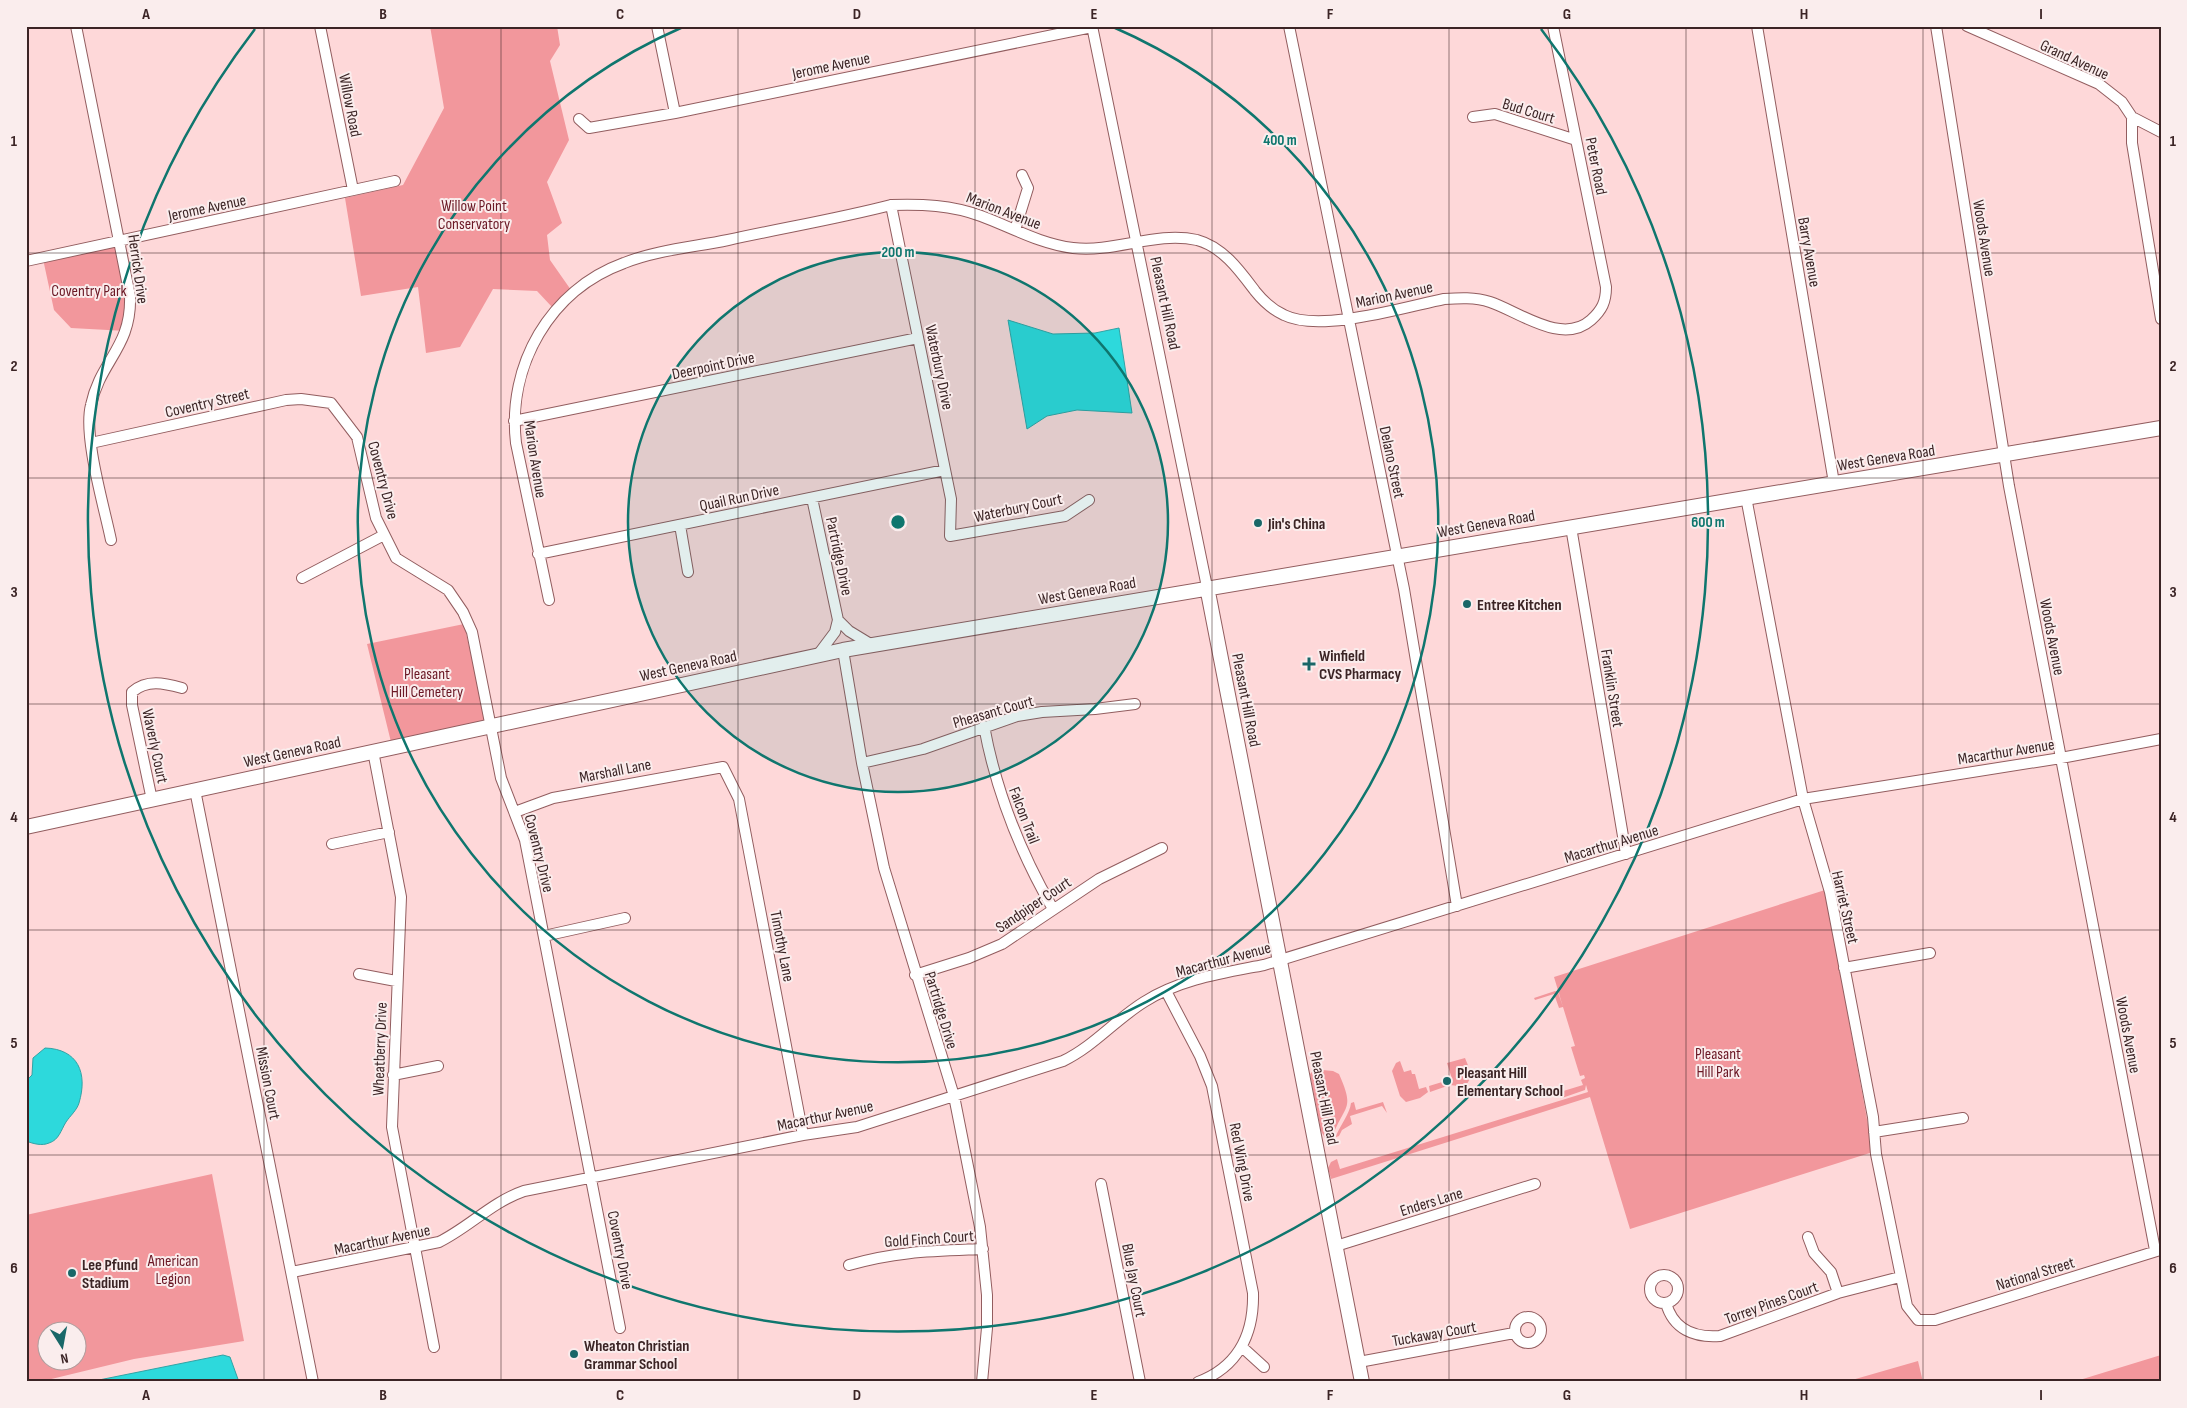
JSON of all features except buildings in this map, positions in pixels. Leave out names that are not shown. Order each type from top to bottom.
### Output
[{"type":"main road","name":"West Geneva Road","points":[[26,827],[489,725],[843,650],[2161,428]]},
{"type":"main road","name":"Pleasant Hill Road","points":[[1208,587],[1362,1382]]},
{"type":"street","name":"Herrick Drive","points":[[76,26],[130,289],[130,316],[121,345],[94,391],[89,416],[91,443],[111,540]]},
{"type":"street","name":"Willow Road","points":[[320,26],[353,190]]},
{"type":"street","points":[[657,26],[675,113]]},
{"type":"street","name":"Delano Street","points":[[1289,26],[1397,556],[1457,906]]},
{"type":"street","name":"Peter Road","points":[[1553,26],[1606,287],[1606,298],[1601,311]]},
{"type":"street","name":"Barry Avenue","points":[[1756,26],[1834,483]]},
{"type":"street","name":"Woods Avenue","points":[[1936,26],[2009,486],[2158,1250]]},
{"type":"street","name":"Grand Avenue","points":[[1967,26],[2099,84],[2122,102],[2132,117],[2161,132]]},
{"type":"street","name":"Jerome Avenue","points":[[579,119],[589,128],[675,113],[1092,27]]},
{"type":"street","name":"Pleasant Hill Road","points":[[1092,27],[1208,587]]},
{"type":"street","name":"Bud Court","points":[[1473,117],[1494,114],[1576,140]]},
{"type":"street","points":[[2132,117],[2132,143],[2161,319]]},
{"type":"street","points":[[1015,230],[1028,188],[1022,175]]},
{"type":"street","name":"Jerome Avenue","points":[[26,261],[395,181]]},
{"type":"street","name":"Marion Avenue","points":[[549,600],[516,443],[514,421],[521,373],[527,356],[543,325],[575,291],[603,272],[645,256],[891,206],[932,205],[980,215],[1053,244],[1076,248],[1107,248],[1168,238],[1197,240],[1217,250],[1233,263],[1270,306],[1285,316],[1315,321],[1348,319],[1444,299],[1461,298],[1490,302],[1534,323],[1552,328],[1586,324],[1601,311]]},
{"type":"street","name":"Waterbury Drive","points":[[891,206],[951,499],[950,536]]},
{"type":"street","name":"Deerpoint Drive","points":[[514,421],[918,338]]},
{"type":"street","name":"Coventry Street","points":[[91,443],[286,400],[301,399],[331,403]]},
{"type":"street","name":"Coventry Drive","points":[[331,403],[357,437],[376,518],[396,558],[448,590],[463,612],[472,632],[501,778],[525,840],[620,1328]]},
{"type":"street","name":"Quail Run Drive","points":[[538,554],[945,470]]},
{"type":"street","name":"Harriet Street","points":[[1746,497],[1803,799],[1830,892],[1874,1132],[1876,1154],[1900,1277],[1907,1306],[1918,1320]]},
{"type":"street","name":"Partridge Drive","points":[[812,498],[838,620]]},
{"type":"street","name":"Waterbury Court","points":[[950,536],[1065,516],[1089,500]]},
{"type":"street","points":[[680,525],[688,572]]},
{"type":"street","name":"Franklin Street","points":[[1571,527],[1626,854]]},
{"type":"street","points":[[302,578],[384,535]]},
{"type":"street","points":[[838,620],[850,632],[872,645]]},
{"type":"street","points":[[816,656],[835,632],[838,620]]},
{"type":"street","name":"Partridge Drive","points":[[843,650],[862,763],[884,868],[954,1096],[984,1249],[987,1320],[982,1382]]},
{"type":"street","name":"Waverly Court","points":[[152,800],[132,705],[132,692],[140,685],[161,682],[182,688]]},
{"type":"street","name":"Pheasant Court","points":[[862,763],[923,749],[1016,716],[1135,704]]},
{"type":"street","name":"Falcon Trail","points":[[984,726],[991,762],[999,789],[1027,861],[1053,910]]},
{"type":"street","name":"Macarthur Avenue","points":[[292,1272],[438,1242],[511,1196],[591,1177],[803,1135],[857,1127],[1053,1065],[1075,1055],[1095,1042],[1132,1010],[1146,1001],[1200,978],[1264,966],[1803,799],[2061,758],[2161,739]]},
{"type":"street","name":"Wheatberry Drive","points":[[373,751],[401,897],[396,981],[392,1127],[434,1347]]},
{"type":"street","name":"Marshall Lane","points":[[514,812],[553,798],[723,766]]},
{"type":"street","name":"Timothy Lane","points":[[723,766],[739,799],[803,1135]]},
{"type":"street","name":"Mission Court","points":[[195,790],[313,1382]]},
{"type":"street","points":[[332,844],[389,832]]},
{"type":"street","name":"Sandpiper Court","points":[[915,974],[969,958],[1002,944],[1099,879],[1162,848]]},
{"type":"street","points":[[544,936],[625,918]]},
{"type":"street","points":[[1844,968],[1930,953]]},
{"type":"street","points":[[359,974],[396,981]]},
{"type":"street","name":"Red Wing Drive","points":[[1166,991],[1200,1056],[1216,1104],[1253,1293],[1251,1322],[1242,1347]]},
{"type":"street","points":[[394,1075],[438,1066]]},
{"type":"street","points":[[1874,1132],[1963,1118]]},
{"type":"street","name":"Blue Jay Court","points":[[1101,1184],[1140,1382]]},
{"type":"street","name":"Enders Lane","points":[[1336,1246],[1535,1184]]},
{"type":"street","points":[[1808,1237],[1814,1253],[1831,1272],[1838,1293]]},
{"type":"street","name":"Gold Finch Court","points":[[849,1265],[875,1258],[911,1252],[984,1249]]},
{"type":"street","name":"National Street","points":[[1918,1320],[1935,1320],[2158,1250]]},
{"type":"street","name":"Torrey Pines Court","points":[[1666,1303],[1673,1320],[1685,1331],[1712,1336],[1728,1335],[1838,1293],[1900,1277]]},
{"type":"street","name":"Tuckaway Court","points":[[1358,1362],[1514,1333]]},
{"type":"street","points":[[1198,1382],[1216,1373],[1233,1360],[1242,1347],[1264,1367]]},
{"type":"green space","name":"Willow Point Conservatory","points":[[430,26],[557,26],[560,45],[550,61],[569,140],[547,182],[562,223],[547,235],[550,260],[571,290],[552,307],[537,291],[493,289],[460,347],[426,353],[418,287],[361,296],[345,198],[403,185],[444,108]]},
{"type":"green space","name":"Coventry Park","points":[[119,243],[128,289],[126,331],[71,328],[54,310],[43,259]]},
{"type":"green space","name":"Pleasant Hill Cemetery","points":[[464,624],[486,721],[391,742],[367,644]]},
{"type":"green space","name":"Pleasant Hill Park","points":[[1825,890],[1873,1152],[1630,1229],[1590,1097],[1331,1179],[1328,1168],[1331,1162],[1337,1159],[1340,1169],[1588,1092],[1586,1085],[1585,1090],[1562,1098],[1560,1092],[1583,1085],[1581,1080],[1585,1078],[1584,1075],[1580,1076],[1571,1047],[1575,1046],[1554,977]]},
{"type":"green space","points":[[1555,991],[1558,992],[1563,1007],[1559,1008],[1554,994],[1535,1000],[1534,998]]},
{"type":"green space","points":[[1465,1058],[1472,1075],[1467,1084],[1450,1085],[1430,1092],[1429,1086],[1452,1079],[1447,1063]]},
{"type":"green space","points":[[1400,1061],[1404,1072],[1411,1070],[1412,1074],[1415,1074],[1419,1089],[1426,1087],[1428,1092],[1420,1098],[1406,1102],[1400,1096],[1392,1071],[1396,1063]]},
{"type":"green space","points":[[1312,1069],[1333,1071],[1339,1074],[1344,1086],[1346,1106],[1333,1135],[1336,1136],[1351,1103],[1354,1102],[1356,1110],[1383,1102],[1387,1113],[1382,1106],[1350,1116],[1352,1124],[1342,1130],[1339,1136],[1331,1139],[1325,1138],[1321,1131],[1310,1074]]},
{"type":"green space","name":"American Legion","points":[[212,1174],[244,1341],[134,1359],[39,1382],[26,1382],[26,1215]]},
{"type":"green space","points":[[2161,1355],[2161,1382],[2073,1382]]},
{"type":"green space","points":[[1918,1361],[1923,1382],[1845,1382]]},
{"type":"water","points":[[1008,320],[1053,334],[1095,333],[1119,328],[1132,413],[1077,410],[1047,416],[1027,429]]},
{"type":"water","points":[[45,1048],[56,1049],[73,1058],[81,1073],[81,1092],[78,1106],[55,1140],[46,1144],[35,1144],[26,1141],[26,1081],[32,1075],[33,1058]]},
{"type":"water","points":[[223,1355],[230,1357],[239,1382],[89,1382]]},
{"type":"place","name":"Jin's China","points":[[1258,523]]},
{"type":"place","name":"Entree Kitchen","points":[[1467,604]]},
{"type":"place","name":"Winfield CVS Pharmacy","points":[[1309,664]]},
{"type":"place","name":"Pleasant Hill Elementary School","points":[[1447,1081]]},
{"type":"place","name":"Lee Pfund Stadium","points":[[72,1273]]},
{"type":"place","name":"Wheaton Christian Grammar School","points":[[574,1354]]}]
